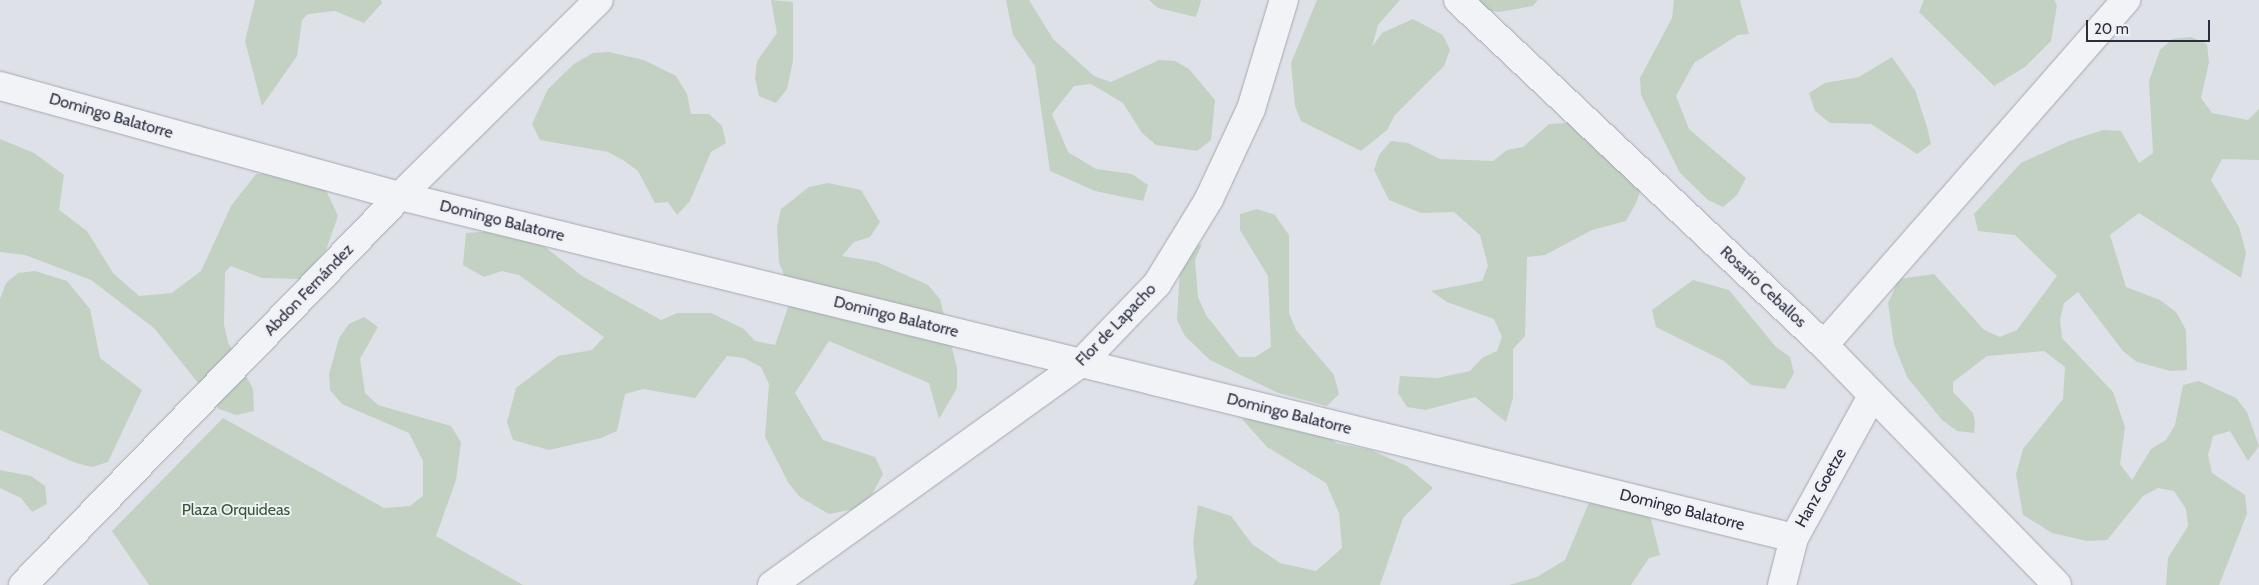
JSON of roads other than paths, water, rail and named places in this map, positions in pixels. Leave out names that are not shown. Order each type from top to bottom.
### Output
[{"type":"street","name":"Abdon Fernández","points":[[23,585],[400,196],[599,0]]},
{"type":"street","name":"Flor de Lapacho","points":[[772,585],[1081,363],[1157,284],[1209,199],[1251,109],[1284,0]]},
{"type":"street","name":"Rosario Ceballos","points":[[1458,0],[1824,345],[2057,585]]},
{"type":"street","points":[[1824,345],[2126,0]]},
{"type":"street","name":"Domingo Balatorre","points":[[0,86],[400,196],[1794,538]]},
{"type":"street","name":"Hanz Goetze","points":[[1782,585],[1794,538],[1872,396]]},
{"type":"park label","name":"Plaza Orquideas","points":[[236,510]]}]
